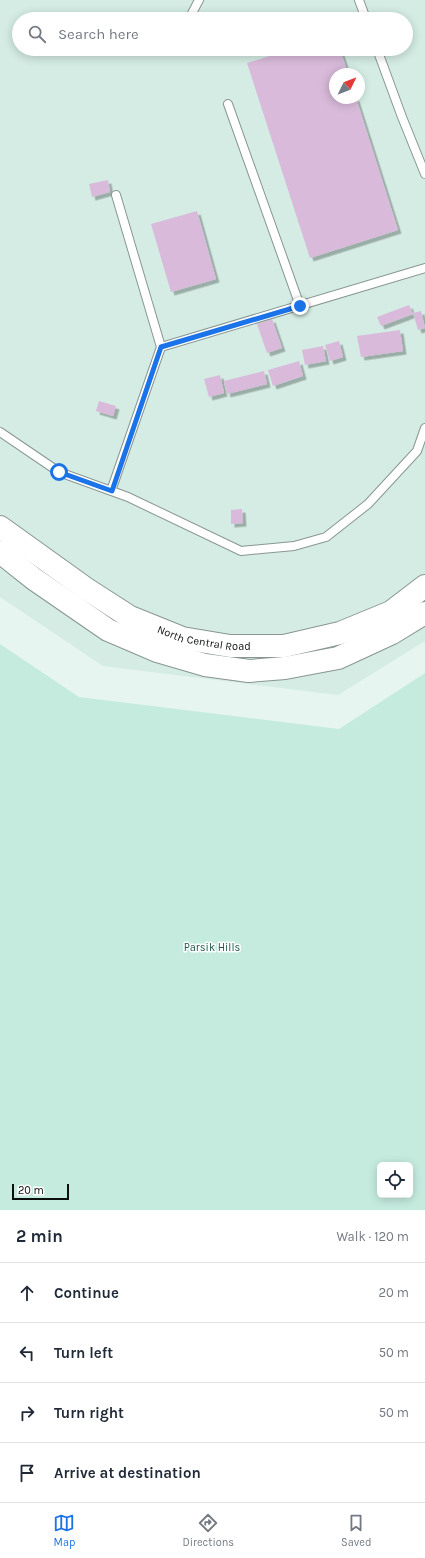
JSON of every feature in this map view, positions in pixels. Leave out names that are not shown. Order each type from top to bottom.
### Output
[{"type":"main road","name":"North Central Road","points":[[0,527],[85,588],[130,617],[182,638],[230,646],[284,646],[340,633],[391,612],[425,586]]},
{"type":"main road","name":"North Central Road","points":[[0,552],[34,579],[108,630],[156,651],[205,665],[249,671],[285,668],[338,658],[392,633],[425,613]]},
{"type":"lane","points":[[193,12],[199,0]]},
{"type":"lane","points":[[359,0],[363,12]]},
{"type":"lane","points":[[380,56],[425,174]]},
{"type":"lane","points":[[228,104],[300,306]]},
{"type":"lane","points":[[112,491],[161,347],[116,195]]},
{"type":"lane","points":[[161,347],[425,268]]},
{"type":"lane","points":[[0,432],[59,472],[128,497],[241,551],[294,546],[326,537],[368,504],[417,451],[425,428]]},
{"type":"shaded area","points":[[0,0],[425,0],[425,641],[338,695],[103,666],[0,597]]},
{"type":"green space","name":"Parsik Hills","points":[[0,644],[79,697],[339,729],[425,673],[425,1210],[0,1210]]},
{"type":"building","points":[[270,56],[342,56],[346,68],[329,68],[329,104],[358,104],[398,230],[310,258],[247,63]]},
{"type":"building","points":[[108,180],[110,192],[92,197],[89,184]]},
{"type":"building","points":[[197,211],[216,279],[171,292],[151,224]]},
{"type":"building","points":[[409,305],[413,314],[381,326],[377,317]]},
{"type":"building","points":[[421,311],[425,328],[418,330],[413,313]]},
{"type":"building","points":[[272,319],[282,348],[267,353],[257,324]]},
{"type":"building","points":[[400,330],[403,351],[361,357],[357,336]]},
{"type":"building","points":[[339,341],[343,357],[330,361],[325,345]]},
{"type":"building","points":[[323,346],[326,361],[305,365],[302,350]]},
{"type":"building","points":[[299,361],[303,376],[273,386],[268,370]]},
{"type":"building","points":[[264,371],[267,384],[227,394],[224,381]]},
{"type":"building","points":[[220,375],[224,393],[209,397],[204,379]]},
{"type":"building","points":[[99,401],[116,406],[113,416],[96,411]]},
{"type":"building","points":[[242,509],[243,523],[231,524],[231,510]]},
{"type":"route","points":[[59,472],[112,491],[161,347],[300,306]]}]
